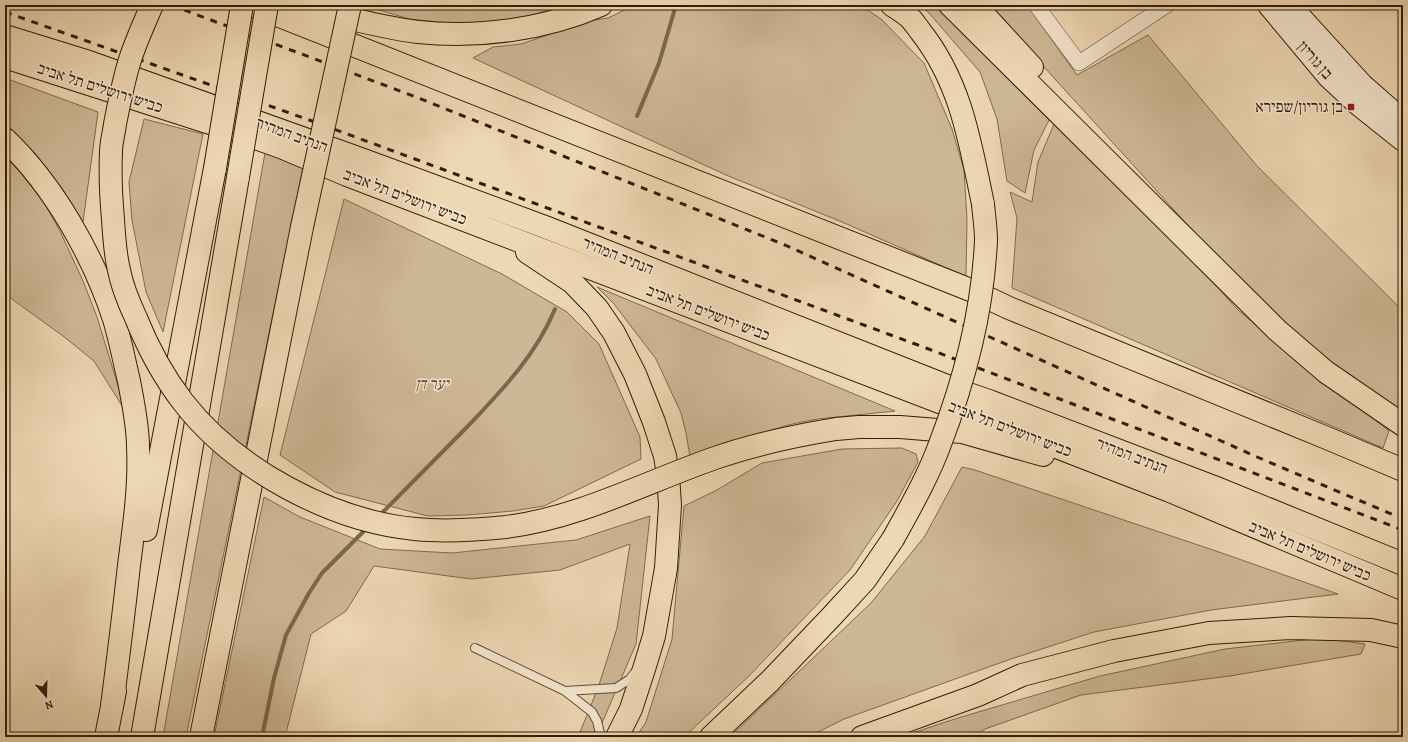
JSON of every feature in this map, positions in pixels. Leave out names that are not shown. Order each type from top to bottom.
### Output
[{"type":"highway","points":[[152,5],[129,63],[117,112],[111,149],[110,184],[114,236],[119,270],[128,300],[143,337],[165,377],[184,404],[224,444],[294,492],[324,506],[370,521],[414,529],[445,531],[506,527],[541,521],[581,510],[700,463],[754,445],[783,438],[836,429],[859,427],[900,427],[962,432],[1170,492]]},
{"type":"highway","points":[[106,737],[215,168],[242,5]]},
{"type":"highway","points":[[252,5],[965,288],[1008,308],[1403,470]]},
{"type":"highway","points":[[142,737],[267,5]]},
{"type":"highway","points":[[293,5],[392,28],[440,33],[472,34],[500,32],[534,26],[600,5]]},
{"type":"highway","points":[[711,737],[770,681],[865,580],[893,539],[923,484],[940,444],[964,373],[979,305],[984,267],[986,239],[983,204],[961,106],[946,72],[931,45],[909,17],[892,5]]},
{"type":"highway","points":[[950,5],[1277,330],[1326,372],[1403,425]]},
{"type":"highway","points":[[975,5],[1225,280]]},
{"type":"highway","points":[[201,737],[302,227],[349,9]]},
{"type":"highway","name":"הנתיב המהיר","points":[[5,36],[89,62],[361,159],[537,224],[957,390],[989,401],[1215,499],[1403,564]]},
{"type":"highway","name":"כביש ירושלים תל אביב","points":[[5,57],[281,147],[347,175],[494,230],[1170,492],[1215,499],[1403,589]]},
{"type":"highway","points":[[5,139],[34,172],[49,192],[86,251],[102,287],[114,320],[132,394],[138,447],[138,477],[134,523],[112,706]]},
{"type":"highway","points":[[494,230],[572,282],[597,308],[614,333],[635,374],[654,422],[665,456],[670,505],[666,568],[654,636],[631,709],[617,737]]},
{"type":"highway","points":[[862,737],[978,695],[1022,675],[1114,651],[1209,633],[1291,628],[1371,630],[1403,637]]},
{"type":"street","points":[[1036,5],[1079,63],[1166,5]]},
{"type":"street","name":"בן גוריון","points":[[1269,5],[1329,77],[1358,104],[1403,140]]},
{"type":"street","name":"בן גוריון","points":[[1289,5],[1362,86],[1403,120]]},
{"type":"lane","points":[[475,648],[565,691],[592,712],[597,721],[601,737]]},
{"type":"lane","points":[[565,691],[616,688],[630,679],[649,653]]},
{"type":"green space","points":[[377,5],[561,5],[528,17],[490,24],[458,24],[409,19],[376,9]]},
{"type":"green space","points":[[635,5],[860,5],[881,19],[924,63],[952,129],[964,170],[967,219],[966,276],[842,222],[726,175],[473,58],[493,47],[521,44],[582,22],[608,18]]},
{"type":"green space","points":[[920,5],[934,5],[1049,120],[1034,150],[1025,193],[1007,181],[997,119],[980,72],[929,13]]},
{"type":"green space","points":[[991,5],[1027,5],[1077,75],[1148,35],[1257,166],[1399,307],[1403,309],[1403,413],[1321,356],[1235,277],[1035,57]]},
{"type":"green space","points":[[5,78],[98,112],[83,222],[61,187],[34,152],[5,123]]},
{"type":"green space","points":[[1057,117],[1155,219],[1238,310],[1289,353],[1389,431],[1383,448],[1012,288],[1017,218],[1010,192],[1032,202],[1038,162]]},
{"type":"green space","points":[[144,119],[203,134],[163,332],[146,292],[132,220],[129,182]]},
{"type":"green space","points":[[265,153],[303,168],[186,737],[163,737]]},
{"type":"green space","points":[[5,157],[18,170],[44,202],[60,231],[83,281],[97,317],[126,412],[94,361],[63,336],[5,294]]},
{"type":"green space","name":"יער דן","points":[[344,199],[502,274],[567,312],[599,344],[640,437],[641,459],[544,506],[513,511],[467,515],[428,516],[335,492],[280,455]]},
{"type":"green space","points":[[597,287],[895,411],[818,419],[792,424],[690,457],[681,413],[656,359],[614,304]]},
{"type":"green space","points":[[902,448],[916,454],[918,462],[897,501],[850,570],[749,676],[684,737],[636,737],[646,722],[672,639],[684,506],[717,490],[762,463],[842,449]]},
{"type":"green space","points":[[962,467],[975,470],[1219,552],[1338,594],[1211,610],[1094,632],[1008,660],[844,719],[808,737],[730,737],[871,603],[925,536]]},
{"type":"green space","points":[[264,497],[300,517],[380,549],[452,553],[576,540],[650,516],[636,644],[596,737],[578,737],[598,688],[617,628],[630,544],[560,570],[471,579],[374,566],[346,611],[311,634],[285,737],[214,737]]},
{"type":"green space","points":[[1321,638],[1365,644],[1361,654],[1230,676],[1081,695],[985,729],[973,737],[900,737],[958,718],[1100,676],[1225,649]]},
{"type":"waterway","points":[[637,116],[659,63],[676,5]]},
{"type":"waterway","points":[[379,516],[469,425],[518,371],[547,326],[555,309]]},
{"type":"waterway","points":[[262,737],[274,678],[286,635],[322,573],[367,528]]},
{"type":"railway","points":[[171,5],[416,97],[785,245],[1257,457],[1403,519]]},
{"type":"railway","points":[[5,12],[312,121],[926,348],[1403,530]]},
{"type":"place","name":"בן גוריון/שפירא","points":[[1351,107]]}]
